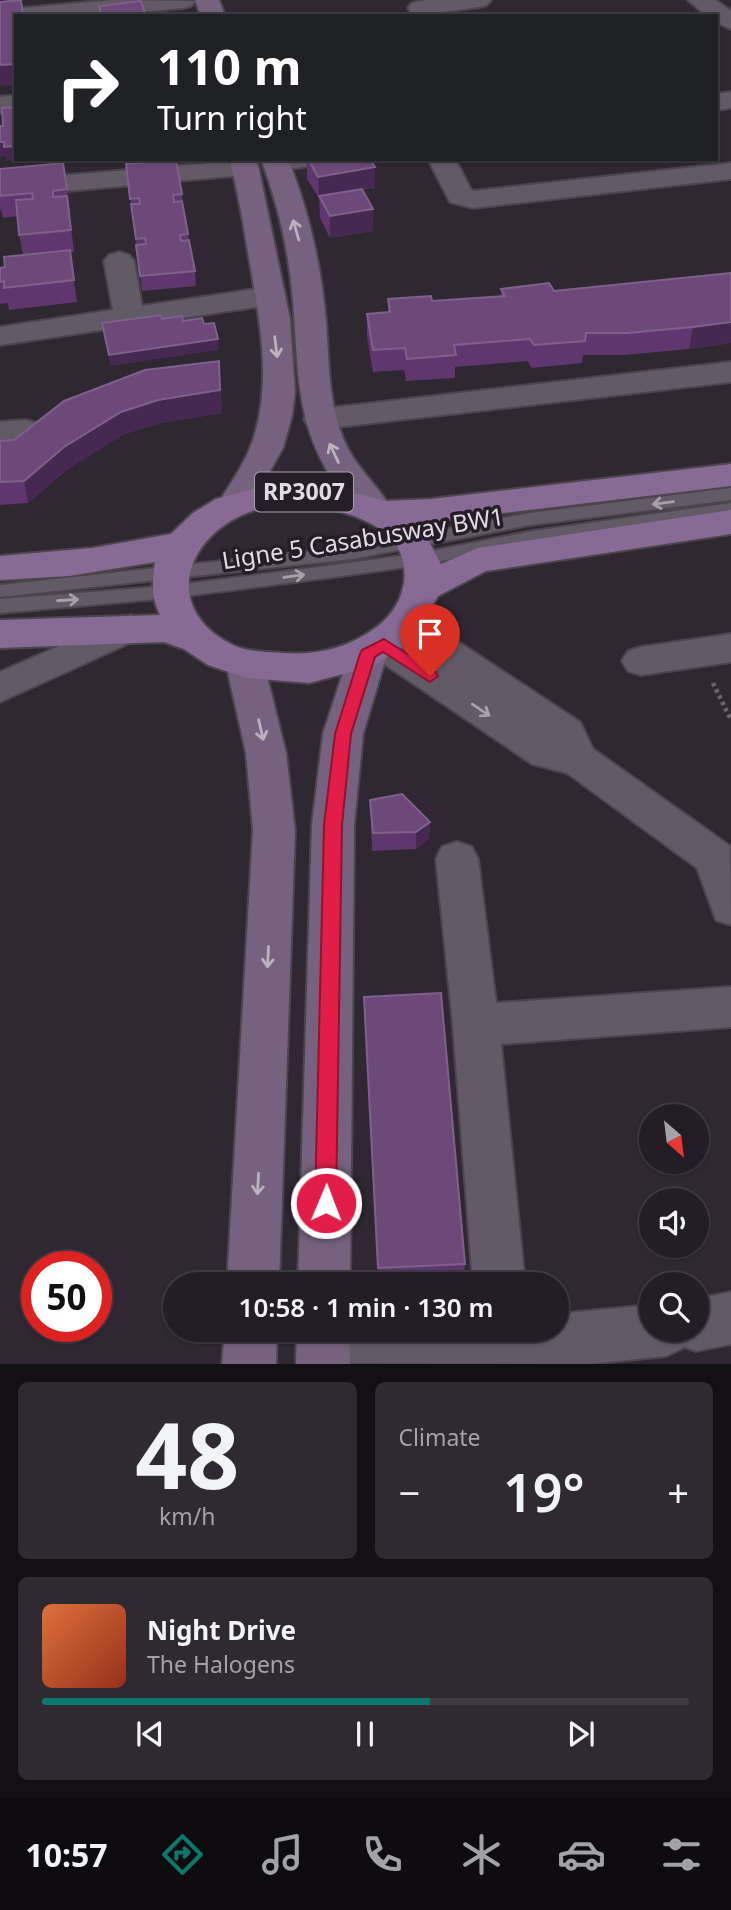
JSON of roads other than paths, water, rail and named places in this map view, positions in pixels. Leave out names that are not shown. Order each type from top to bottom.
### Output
[{"type":"main road","points":[[379,511],[431,511],[731,475]]},
{"type":"main road","name":"RP3007","points":[[174,570],[204,521],[256,497],[305,492],[353,499],[379,511],[399,525],[420,562]]},
{"type":"main road","points":[[0,568],[68,565],[122,558],[174,570],[174,609],[183,625],[197,639],[219,653],[245,664],[287,670],[308,669],[329,667],[386,641],[421,600],[420,562],[478,560],[731,522]]},
{"type":"main road","points":[[0,634],[130,628],[165,629],[197,639]]},
{"type":"street","points":[[420,8],[479,0]]},
{"type":"street","points":[[699,0],[731,22]]},
{"type":"street","points":[[23,14],[54,10],[190,4],[209,14]]},
{"type":"street","points":[[0,177],[157,161]]},
{"type":"street","points":[[442,161],[460,196],[473,200],[722,167]]},
{"type":"street","points":[[0,190],[269,162]]},
{"type":"street","name":"RP3007","points":[[234,505],[257,470],[271,439],[277,408],[279,367],[270,296],[269,162]]},
{"type":"street","name":"RP3007","points":[[269,162],[299,238],[309,303],[320,419],[337,461],[347,477],[379,511]]},
{"type":"street","points":[[119,261],[129,317]]},
{"type":"street","points":[[0,336],[270,296]]},
{"type":"street","points":[[320,419],[731,372]]},
{"type":"street","points":[[0,688],[130,628]]},
{"type":"street","points":[[324,1272],[333,825],[343,734],[386,641],[545,754],[578,759],[723,856],[731,907]]},
{"type":"street","points":[[641,661],[714,651]]},
{"type":"street","points":[[245,664],[266,753],[274,830],[254,1272]]},
{"type":"street","points":[[457,859],[476,1025],[498,1272]]},
{"type":"street","points":[[476,1025],[731,1007]]},
{"type":"street","points":[[709,1322],[731,1318]]},
{"type":"street","points":[[323,1342],[323,1364],[639,1333]]},
{"type":"street","points":[[249,1364],[250,1342]]},
{"type":"lane","name":"Ligne 5 Casabusway BW1","points":[[420,562],[530,519],[731,494]]},
{"type":"lane","name":"Ligne 5 Casabusway BW1","points":[[0,591],[174,570],[420,562],[533,537],[731,509]]},
{"type":"lane","name":"Ligne 5 Casabusway BW1","points":[[0,606],[174,570]]}]
